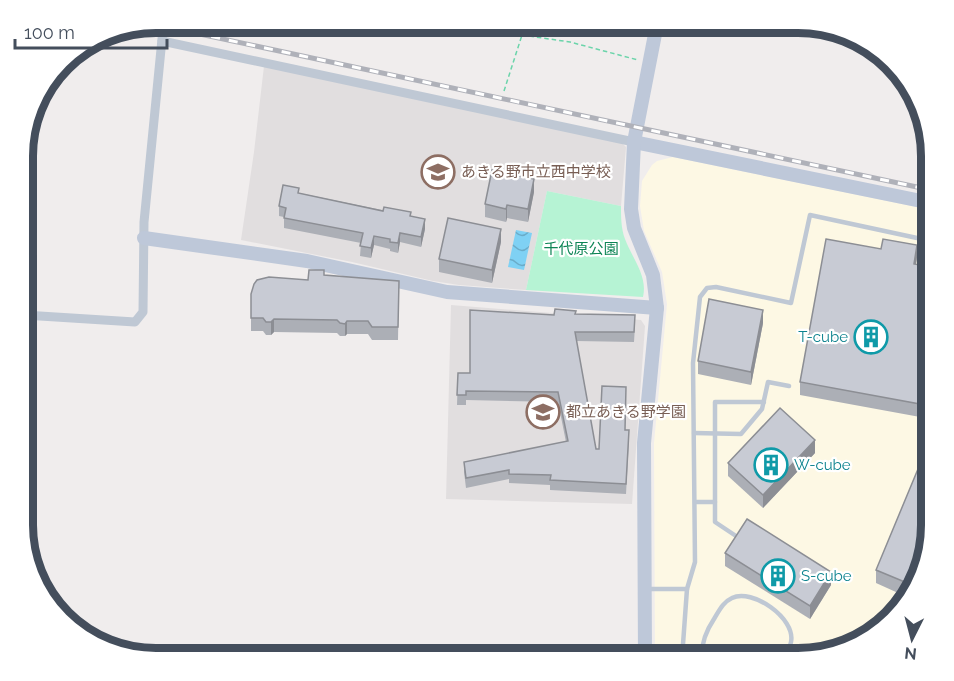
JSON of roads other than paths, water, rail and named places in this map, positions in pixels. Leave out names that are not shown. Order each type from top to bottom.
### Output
[{"type":"street","points":[[33,316],[135,322],[143,312],[144,238],[163,33]]},
{"type":"street","points":[[645,648],[644,443],[657,308],[653,275],[638,241],[632,219],[634,142],[656,33]]},
{"type":"street","points":[[162,41],[921,201]]},
{"type":"street","points":[[144,238],[307,261],[447,292],[657,308]]},
{"type":"lane","points":[[683,648],[687,589],[695,562],[693,363],[698,303],[702,292],[707,288],[716,287],[791,303],[810,215],[921,239]]},
{"type":"lane","points":[[694,433],[741,434],[762,409],[768,382],[789,386]]},
{"type":"lane","points":[[736,536],[715,522],[716,402],[764,402]]},
{"type":"lane","points":[[695,502],[715,502]]},
{"type":"lane","points":[[645,588],[687,589]]},
{"type":"lane","points":[[703,648],[705,634],[726,602],[734,597],[750,596],[772,609],[788,624],[791,642],[788,648]]},
{"type":"water","points":[[516,230],[532,233],[524,270],[508,267]]},
{"type":"railway","points":[[195,33],[921,188]]},
{"type":"place","name":"あきる野市立西中学校","points":[[438,172]]},
{"type":"place","name":"T-cube","points":[[871,337]]},
{"type":"place","name":"都立あきる野学園","points":[[543,412]]},
{"type":"place","name":"W-cube","points":[[771,465]]},
{"type":"place","name":"S-cube","points":[[778,576]]},
{"type":"park label","name":"千代原公園","points":[[581,249]]}]
